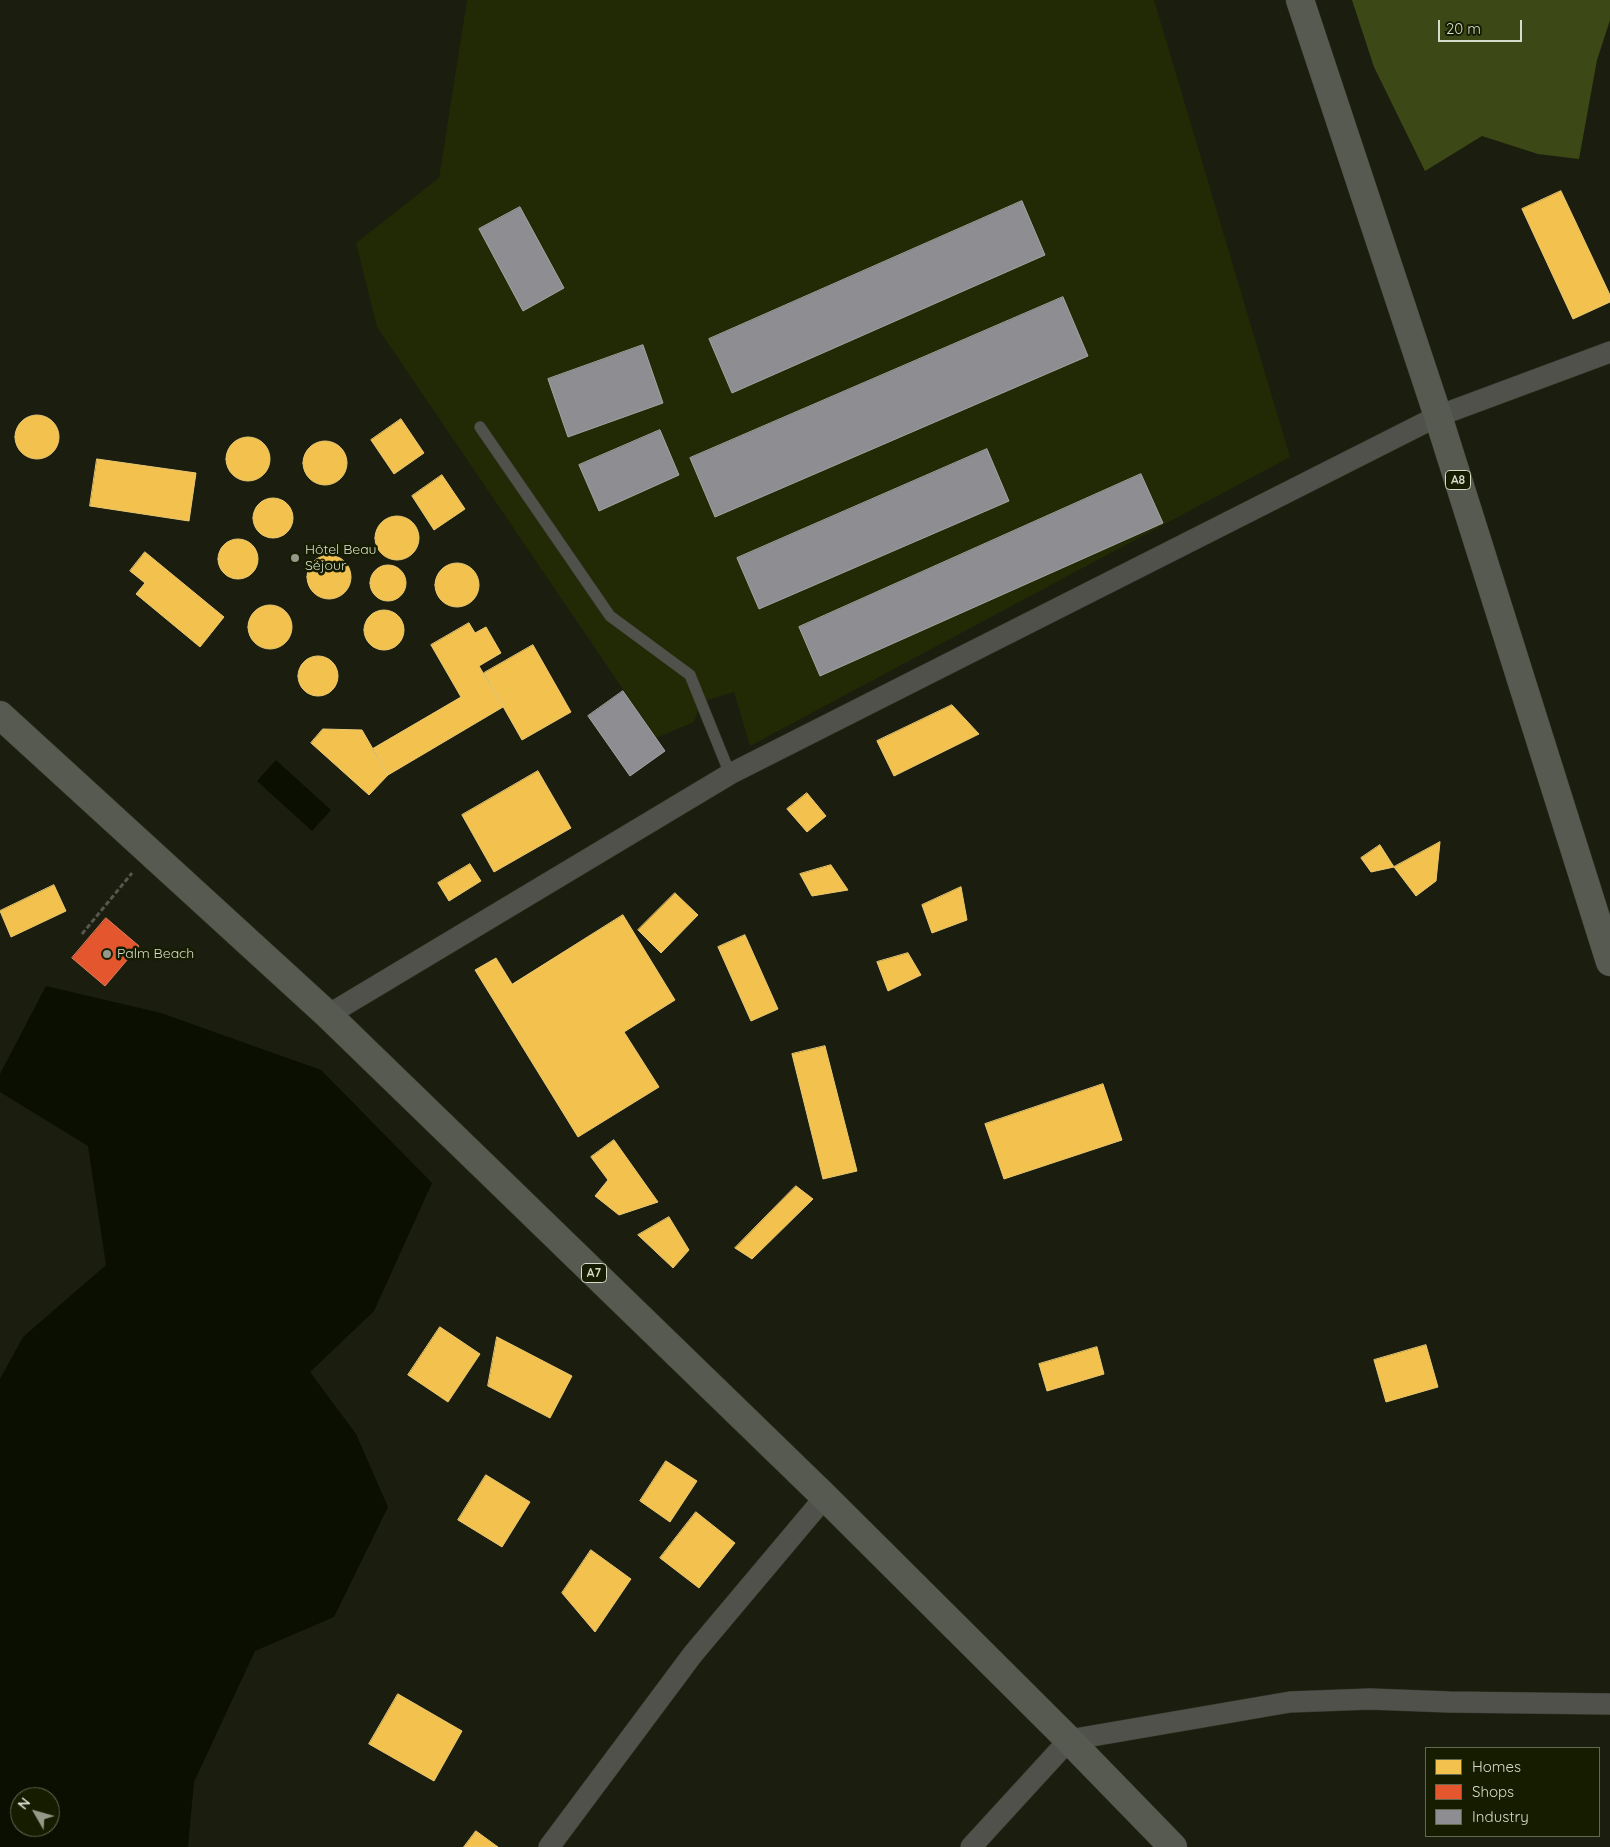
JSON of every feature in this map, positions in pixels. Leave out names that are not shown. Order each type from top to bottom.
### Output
[{"type":"main road","name":"A8","points":[[1300,0],[1438,416],[1610,962]]},
{"type":"main road","name":"A7","points":[[0,715],[328,1015],[825,1497],[1069,1740],[1173,1847]]},
{"type":"street","points":[[328,1015],[730,774],[1438,416],[1610,352]]},
{"type":"street","points":[[549,1847],[693,1654],[825,1497]]},
{"type":"street","points":[[971,1847],[1069,1740],[1290,1702],[1370,1699],[1610,1704]]},
{"type":"lane","points":[[480,427],[610,616],[690,676],[730,774]]},
{"type":"path","points":[[82,934],[150,852]]},
{"type":"shaded area","points":[[467,0],[1154,0],[1290,457],[750,746],[734,692],[701,702],[694,722],[656,738],[377,327],[356,243],[439,178]]},
{"type":"shaded area","points":[[1352,0],[1610,0],[1610,20],[1597,60],[1579,159],[1538,154],[1482,136],[1425,171],[1374,67]]},
{"type":"shaded area","points":[[276,760],[331,810],[312,831],[257,781]]},
{"type":"shaded area","points":[[46,986],[161,1013],[321,1070],[432,1183],[374,1311],[310,1372],[356,1434],[388,1507],[334,1617],[255,1651],[194,1782],[188,1847],[0,1847],[0,1379],[23,1337],[106,1265],[88,1146],[0,1092],[0,1074]]},
{"type":"building: Homes","points":[[1561,191],[1610,295],[1610,302],[1573,319],[1522,209]]},
{"type":"building: Homes","points":[[33,415],[41,415],[53,421],[59,437],[53,453],[41,459],[33,459],[21,453],[15,441],[15,433],[21,421]]},
{"type":"building: Homes","points":[[401,419],[424,453],[394,474],[371,440]]},
{"type":"building: Homes","points":[[252,437],[264,443],[269,451],[269,467],[264,475],[256,480],[244,481],[232,475],[227,467],[226,455],[232,443],[240,438]]},
{"type":"building: Homes","points":[[329,441],[341,447],[346,455],[346,471],[341,479],[333,484],[321,485],[309,479],[304,471],[303,459],[309,447],[317,442]]},
{"type":"building: Homes","points":[[97,459],[196,473],[189,521],[90,506]]},
{"type":"building: Homes","points":[[442,475],[465,509],[434,530],[412,496]]},
{"type":"building: Homes","points":[[277,498],[284,501],[290,507],[293,518],[292,526],[284,535],[277,538],[269,538],[262,535],[254,526],[253,514],[256,507],[265,499]]},
{"type":"building: Homes","points":[[401,516],[413,522],[418,530],[418,546],[413,554],[405,559],[393,560],[381,554],[376,546],[375,534],[381,522],[389,517]]},
{"type":"building: Homes","points":[[242,539],[249,542],[255,548],[258,559],[257,567],[249,576],[242,579],[234,579],[227,576],[219,567],[218,555],[221,548],[230,540]]},
{"type":"building: Homes","points":[[145,552],[224,617],[200,647],[136,594],[145,583],[130,571]]},
{"type":"building: Homes","points":[[333,555],[345,561],[350,569],[350,585],[345,593],[337,598],[325,599],[313,593],[308,585],[307,573],[313,561],[321,556]]},
{"type":"building: Homes","points":[[461,563],[473,569],[478,577],[478,593],[473,601],[465,606],[453,607],[441,601],[436,593],[435,581],[441,569],[449,564]]},
{"type":"building: Homes","points":[[388,565],[400,571],[406,583],[400,595],[388,601],[376,595],[370,583],[376,571]]},
{"type":"building: Homes","points":[[274,605],[286,611],[291,618],[291,636],[286,643],[279,648],[266,649],[258,646],[251,639],[248,623],[251,615],[258,608]]},
{"type":"building: Homes","points":[[388,610],[395,613],[401,619],[404,630],[403,638],[395,647],[388,650],[380,650],[373,647],[365,638],[364,626],[367,619],[376,611]]},
{"type":"building: Homes","points":[[469,623],[475,633],[486,627],[501,653],[479,666],[503,707],[388,775],[372,749],[461,697],[431,645]]},
{"type":"building: Homes","points":[[533,645],[571,712],[522,740],[484,673]]},
{"type":"building: Homes","points":[[322,656],[329,659],[335,665],[338,676],[337,684],[329,693],[322,696],[314,696],[307,693],[299,684],[298,672],[301,665],[310,657]]},
{"type":"building: Homes","points":[[952,705],[979,734],[894,776],[877,741]]},
{"type":"building: Homes","points":[[323,729],[362,730],[388,775],[369,795],[311,743]]},
{"type":"building: Homes","points":[[538,771],[571,828],[494,872],[462,815]]},
{"type":"building: Homes","points":[[807,793],[826,816],[807,832],[787,809]]},
{"type":"building: Homes","points":[[1440,842],[1436,881],[1416,896],[1394,867]]},
{"type":"building: Homes","points":[[1380,845],[1394,867],[1371,872],[1361,858]]},
{"type":"building: Homes","points":[[470,864],[481,881],[449,901],[438,883]]},
{"type":"building: Homes","points":[[831,865],[848,890],[812,896],[800,874]]},
{"type":"building: Homes","points":[[54,885],[66,911],[11,937],[0,911]]},
{"type":"building: Homes","points":[[961,887],[967,920],[932,933],[922,905]]},
{"type":"building: Homes","points":[[675,893],[698,915],[661,953],[638,930]]},
{"type":"building: Homes","points":[[623,915],[675,1000],[624,1032],[659,1087],[578,1137],[475,970],[496,958],[512,984]]},
{"type":"building: Homes","points":[[745,935],[778,1009],[751,1021],[718,947]]},
{"type":"building: Homes","points":[[908,953],[921,975],[888,991],[877,962]]},
{"type":"building: Homes","points":[[825,1046],[857,1171],[823,1179],[792,1054]]},
{"type":"building: Homes","points":[[1103,1084],[1122,1140],[1004,1179],[985,1124]]},
{"type":"building: Homes","points":[[614,1140],[658,1202],[619,1215],[595,1196],[608,1180],[591,1157]]},
{"type":"building: Homes","points":[[796,1186],[813,1199],[752,1259],[735,1248]]},
{"type":"building: Homes","points":[[669,1217],[689,1250],[673,1268],[638,1235]]},
{"type":"building: Homes","points":[[440,1327],[480,1354],[448,1402],[408,1375]]},
{"type":"building: Homes","points":[[497,1337],[572,1376],[550,1418],[488,1386]]},
{"type":"building: Homes","points":[[1426,1345],[1438,1387],[1386,1402],[1374,1360]]},
{"type":"building: Homes","points":[[1097,1347],[1104,1374],[1047,1391],[1039,1364]]},
{"type":"building: Homes","points":[[666,1461],[697,1481],[670,1522],[640,1501]]},
{"type":"building: Homes","points":[[486,1475],[530,1502],[502,1547],[458,1520]]},
{"type":"building: Homes","points":[[696,1512],[735,1543],[699,1588],[660,1558]]},
{"type":"building: Homes","points":[[591,1550],[631,1579],[595,1632],[562,1593]]},
{"type":"building: Homes","points":[[398,1694],[462,1731],[434,1781],[369,1744]]},
{"type":"building: Homes","points":[[476,1831],[498,1847],[464,1847]]},
{"type":"building: Shops","points":[[106,918],[139,946],[105,986],[72,958]]},
{"type":"building: Industry","points":[[1022,201],[1045,255],[732,393],[709,339]]},
{"type":"building: Industry","points":[[520,207],[564,288],[523,311],[479,229]]},
{"type":"building: Industry","points":[[1063,297],[1088,356],[715,517],[690,458]]},
{"type":"building: Industry","points":[[643,345],[663,403],[568,437],[548,379]]},
{"type":"building: Industry","points":[[660,430],[679,475],[599,511],[579,465]]},
{"type":"building: Industry","points":[[987,449],[1009,501],[759,609],[737,558]]},
{"type":"building: Industry","points":[[1141,474],[1163,523],[820,676],[799,627]]},
{"type":"building: Industry","points":[[623,691],[665,751],[630,776],[588,716]]},
{"type":"place","name":"Hôtel Beau Séjour","points":[[295,558]]},
{"type":"place","name":"Palm Beach","points":[[107,954]]}]
